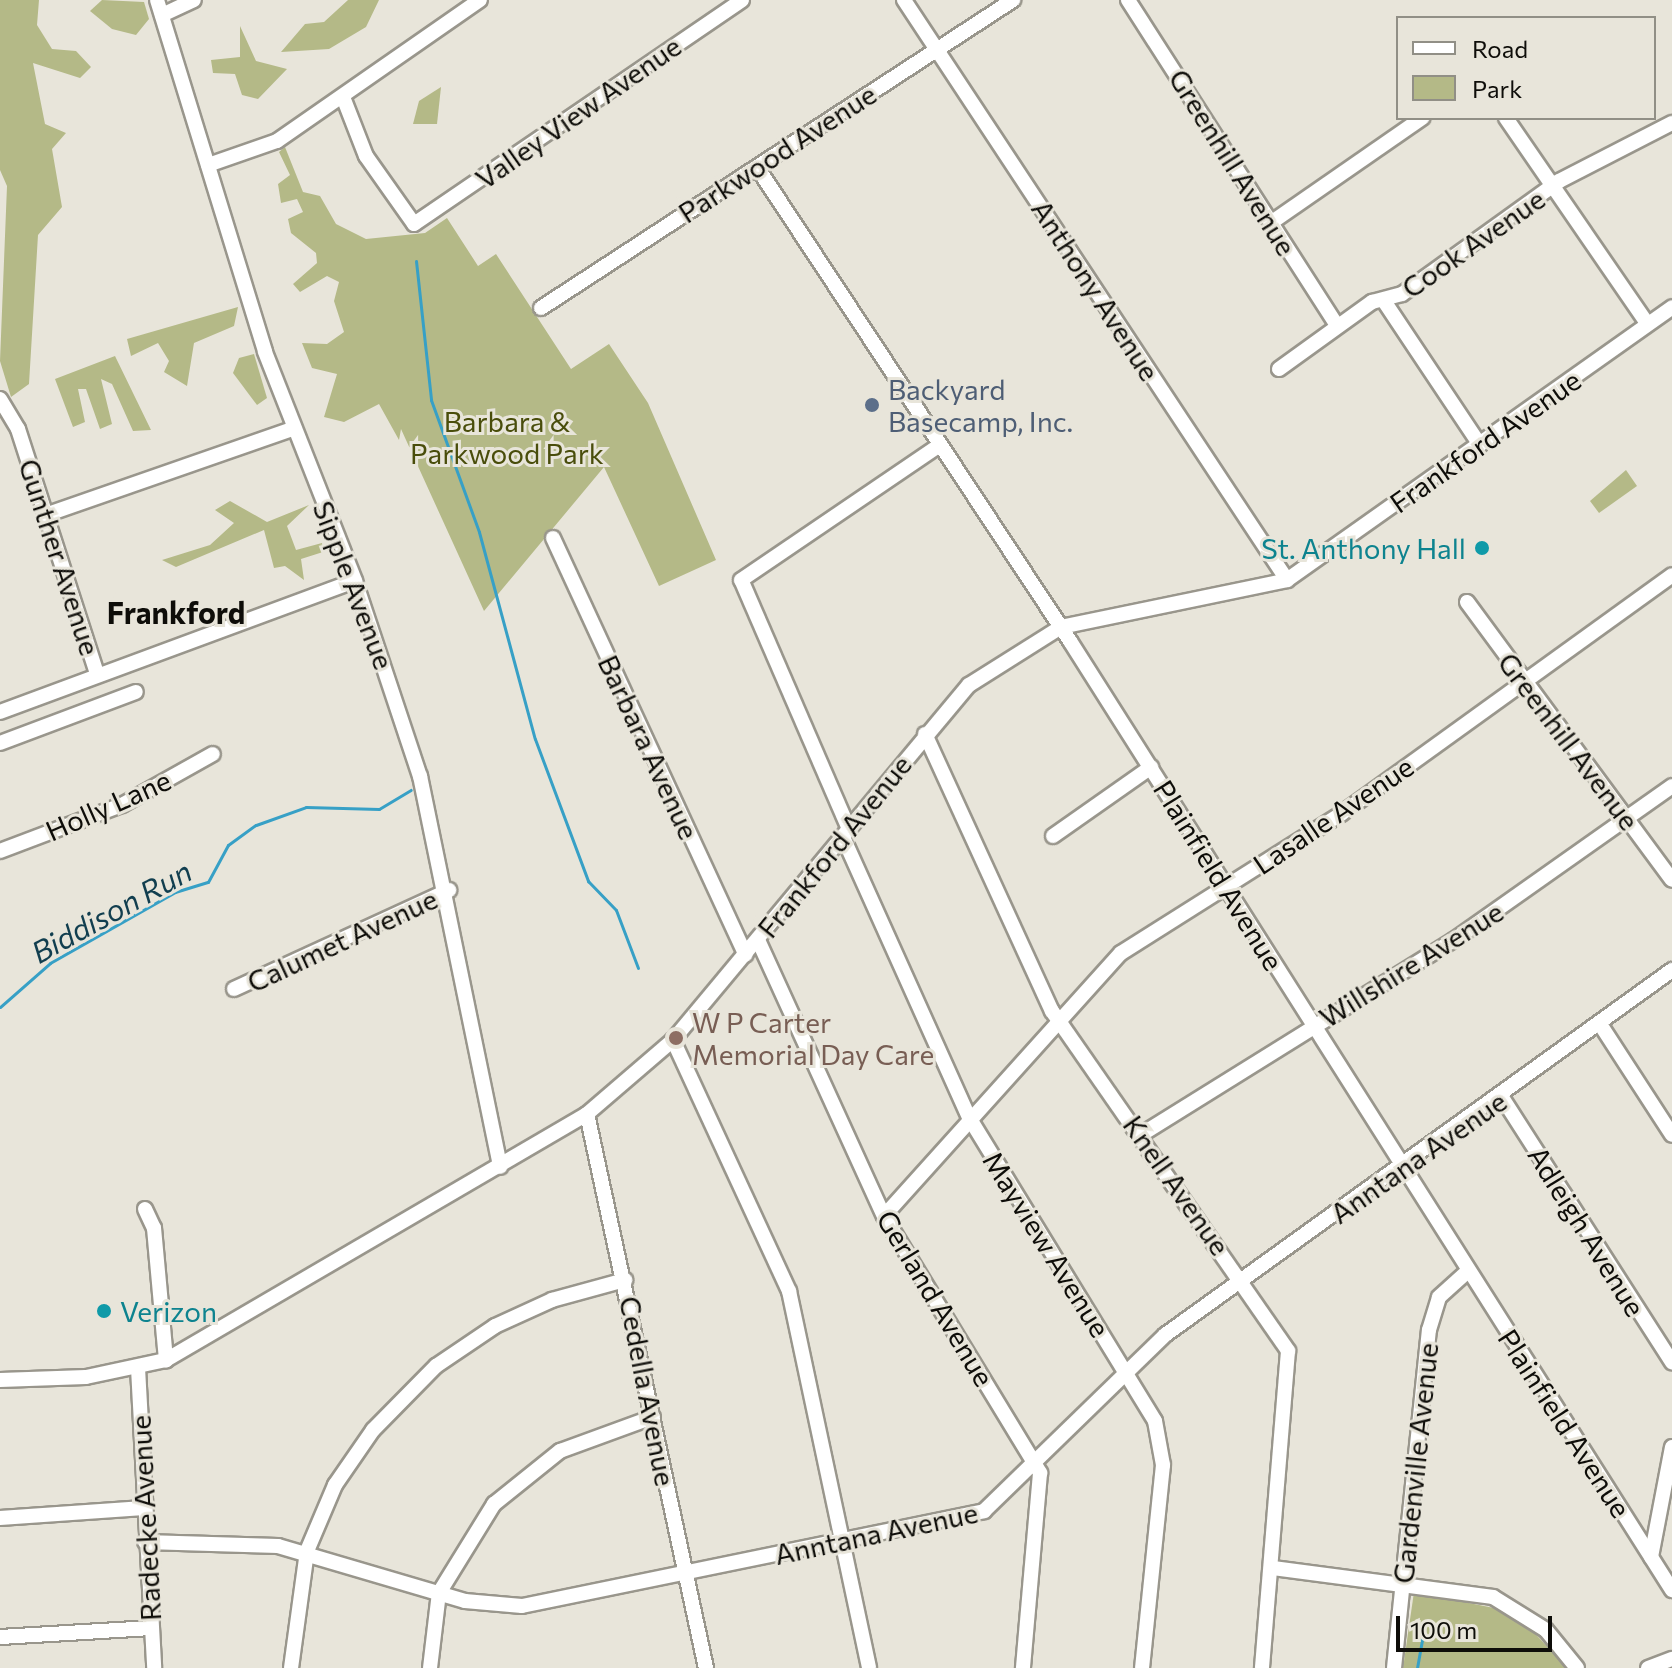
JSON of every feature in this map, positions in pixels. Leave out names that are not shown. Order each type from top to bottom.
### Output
[{"type":"street","name":"Sipple Avenue","points":[[157,0],[292,429],[355,581],[401,712],[449,890],[500,1167]]},
{"type":"street","points":[[162,15],[194,0]]},
{"type":"street","points":[[208,165],[277,141],[480,0]]},
{"type":"street","name":"Valley View Avenue","points":[[343,97],[366,156],[414,224],[742,0]]},
{"type":"street","name":"Anthony Avenue","points":[[904,0],[1287,580]]},
{"type":"street","name":"Parkwood Avenue","points":[[541,308],[1013,0]]},
{"type":"street","name":"Greenhill Avenue","points":[[1128,0],[1337,325]]},
{"type":"street","points":[[1272,222],[1419,120]]},
{"type":"street","points":[[1507,120],[1647,323]]},
{"type":"street","name":"Cook Avenue","points":[[1279,369],[1337,325],[1384,301],[1553,186],[1672,123]]},
{"type":"street","name":"Plainfield Avenue","points":[[757,167],[1061,627],[1672,1590]]},
{"type":"street","points":[[1384,301],[1480,445]]},
{"type":"street","name":"Frankford Avenue","points":[[0,1380],[138,1368],[166,1360],[587,1114],[673,1040],[925,734],[969,685],[1061,627],[1287,580],[1672,307]]},
{"type":"street","name":"Gunther Avenue","points":[[0,399],[18,429],[97,673]]},
{"type":"street","points":[[45,515],[292,429]]},
{"type":"street","name":"Mayview Avenue","points":[[940,445],[741,580],[970,1119],[1155,1421],[1163,1450],[1142,1668]]},
{"type":"street","name":"Barbara Avenue","points":[[553,538],[746,955]]},
{"type":"street","name":"Lasalle Avenue","points":[[884,1216],[1121,953],[1226,888],[1672,575]]},
{"type":"street","points":[[0,712],[97,673],[355,581]]},
{"type":"street","name":"Greenhill Avenue","points":[[1467,602],[1523,682],[1672,880]]},
{"type":"street","points":[[0,743],[136,692]]},
{"type":"street","name":"Knell Avenue","points":[[925,734],[1061,1022],[1282,1337],[1291,1364],[1262,1668]]},
{"type":"street","name":"Holly Lane","points":[[0,851],[122,805],[213,754]]},
{"type":"street","points":[[1053,836],[1151,767]]},
{"type":"street","name":"Willshire Avenue","points":[[1142,1134],[1585,854],[1626,817],[1672,786]]},
{"type":"street","name":"Calumet Avenue","points":[[234,989],[449,890]]},
{"type":"street","name":"Gerland Avenue","points":[[758,940],[884,1216],[1036,1463],[1043,1499],[1023,1668]]},
{"type":"street","name":"Anntana Avenue","points":[[145,1542],[252,1542],[307,1551],[439,1593],[494,1605],[553,1604],[984,1511],[1126,1373],[1243,1279],[1503,1099],[1672,970]]},
{"type":"street","points":[[1600,1024],[1671,1129]]},
{"type":"street","points":[[673,1040],[789,1291],[869,1668]]},
{"type":"street","name":"Adleigh Avenue","points":[[1503,1099],[1672,1362]]},
{"type":"street","name":"Cedella Avenue","points":[[587,1114],[706,1668]]},
{"type":"street","points":[[145,1209],[154,1228],[166,1360]]},
{"type":"street","name":"Gardenville Avenue","points":[[1394,1668],[1432,1312],[1468,1271]]},
{"type":"street","points":[[291,1668],[307,1551],[348,1463],[436,1366],[519,1314],[625,1280]]},
{"type":"street","name":"Radecke Avenue","points":[[138,1368],[154,1668]]},
{"type":"street","points":[[430,1668],[439,1593],[478,1525],[538,1466],[584,1438],[653,1417]]},
{"type":"street","points":[[1651,1557],[1672,1447]]},
{"type":"street","points":[[0,1518],[144,1508]]},
{"type":"street","points":[[1273,1568],[1403,1582],[1493,1597],[1546,1630],[1577,1668]]},
{"type":"street","points":[[0,1637],[151,1628]]},
{"type":"street","points":[[1648,1668],[1672,1659]]},
{"type":"green space","points":[[0,0],[39,0],[37,25],[52,49],[76,51],[91,67],[80,78],[33,63],[45,124],[66,133],[52,149],[62,207],[38,235],[29,384],[11,397],[0,361],[7,186],[0,170]]},
{"type":"green space","points":[[102,0],[144,2],[149,19],[136,35],[112,29],[90,11]]},
{"type":"green space","points":[[348,0],[379,0],[366,27],[329,49],[281,52],[305,24],[324,22]]},
{"type":"green space","points":[[240,26],[256,61],[287,69],[258,99],[242,95],[235,74],[213,73],[211,60],[240,57]]},
{"type":"green space","points":[[441,87],[437,124],[413,124],[419,101]]},
{"type":"green space","name":"Barbara & Parkwood Park","points":[[285,147],[303,192],[320,196],[336,224],[366,239],[425,233],[447,218],[478,266],[496,254],[571,369],[609,344],[648,403],[716,560],[659,586],[604,467],[484,611],[401,429],[399,440],[379,404],[344,422],[324,417],[337,374],[312,368],[302,343],[327,344],[344,332],[334,301],[339,282],[327,276],[300,292],[293,284],[317,263],[316,253],[291,233],[288,219],[303,212],[297,199],[281,203],[278,184],[290,175],[279,152]]},
{"type":"green space","points":[[238,307],[234,326],[194,343],[187,386],[164,372],[169,361],[158,343],[131,356],[127,339]]},
{"type":"green space","points":[[254,354],[267,398],[257,405],[233,373],[239,358]]},
{"type":"green space","points":[[115,356],[151,430],[133,431],[112,384],[101,379],[112,424],[100,429],[86,389],[78,389],[85,422],[73,427],[55,379]]},
{"type":"green space","points":[[1626,470],[1637,486],[1599,513],[1590,501]]},
{"type":"green space","points":[[230,501],[267,522],[309,505],[287,526],[296,550],[322,543],[323,552],[301,559],[304,580],[285,566],[274,568],[264,530],[176,567],[162,560],[210,545],[234,523],[215,510]]},
{"type":"green space","points":[[1414,1592],[1499,1609],[1529,1627],[1567,1668],[1403,1668]]},
{"type":"waterway","points":[[416,261],[431,400],[479,532],[535,739],[588,881],[616,910],[638,968]]},
{"type":"waterway","name":"Biddison Run","points":[[0,1007],[50,963],[175,892],[208,882],[228,845],[256,825],[306,807],[379,809],[411,790]]},
{"type":"waterway","points":[[1417,1668],[1425,1623]]},
{"type":"place","name":"Backyard Basecamp, Inc.","points":[[872,405]]},
{"type":"place","name":"St. Anthony Hall","points":[[1482,548]]},
{"type":"place","name":"W P Carter Memorial Day Care","points":[[676,1038]]},
{"type":"place","name":"Verizon","points":[[104,1311]]},
{"type":"district","name":"Frankford","points":[[176,612]]}]
